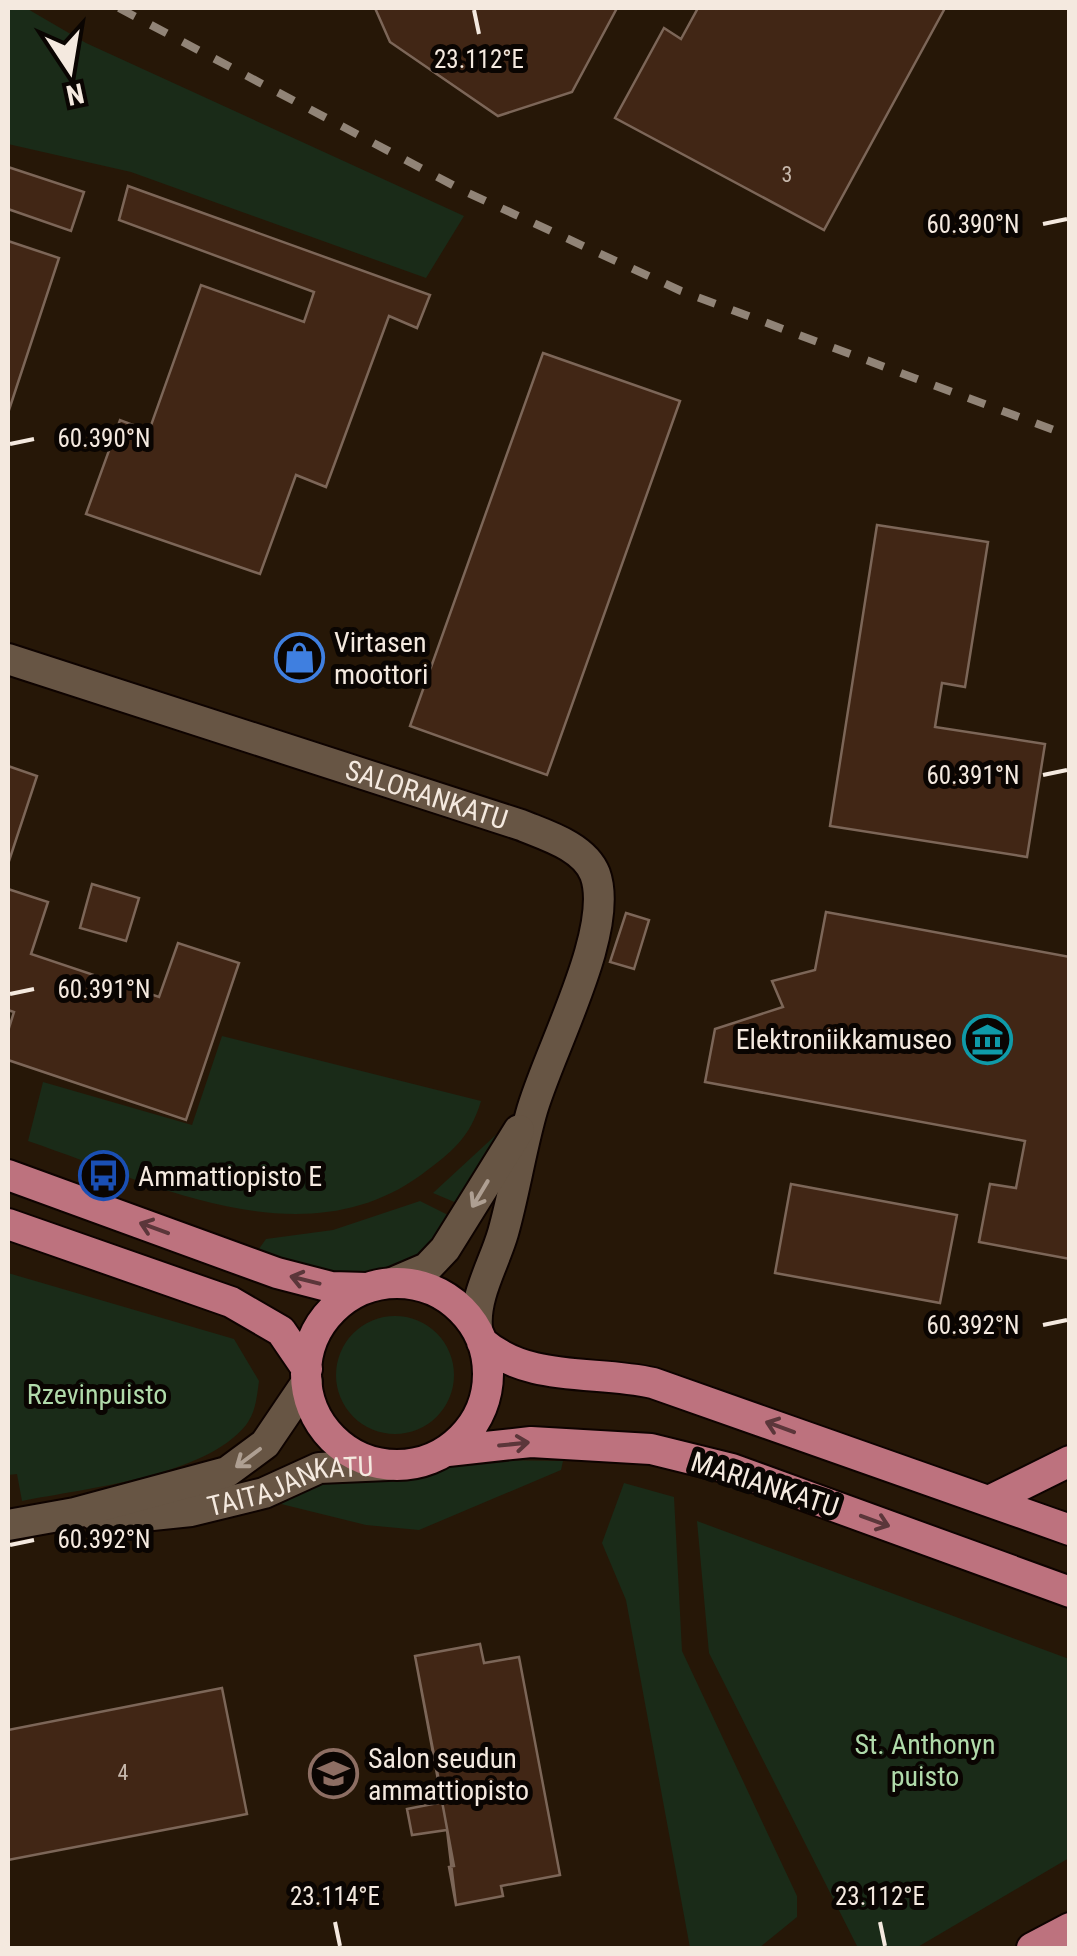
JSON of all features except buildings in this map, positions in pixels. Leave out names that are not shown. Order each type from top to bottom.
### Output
[{"type":"main road","points":[[8,1175],[278,1273],[331,1287],[417,1285],[441,1294],[480,1335],[489,1376],[485,1401],[470,1429],[448,1451],[419,1463],[388,1465],[358,1456],[332,1438],[310,1402],[307,1376],[313,1340],[326,1318],[379,1286]]},
{"type":"main road","points":[[8,1224],[231,1302],[281,1331],[307,1376]]},
{"type":"main road","name":"MARIANKATU","points":[[480,1335],[500,1358],[530,1369],[619,1375],[653,1384],[1070,1530]]},
{"type":"main road","name":"MARIANKATU","points":[[448,1451],[531,1442],[651,1449],[732,1469],[1070,1592]]},
{"type":"main road","points":[[989,1501],[1070,1461]]},
{"type":"main road","points":[[1032,1948],[1070,1928]]},
{"type":"street","name":"SALORANKATU","points":[[8,659],[520,825],[566,844],[586,860],[594,872],[599,908],[575,994],[532,1111],[502,1236],[477,1311],[480,1335]]},
{"type":"street","name":"SALORANKATU","points":[[379,1286],[427,1268],[445,1249],[532,1111]]},
{"type":"street","name":"TAITAJANKATU","points":[[8,1525],[75,1513],[144,1492],[201,1481],[246,1462],[276,1430],[307,1376]]},
{"type":"street","name":"TAITAJANKATU","points":[[75,1513],[134,1517],[191,1511],[264,1493],[319,1468],[388,1465]]},
{"type":"green space","points":[[8,8],[26,8],[86,43],[464,216],[426,278],[131,172],[8,144]]},
{"type":"green space","points":[[222,1036],[481,1101],[459,1143],[421,1175],[375,1200],[326,1212],[276,1213],[225,1206],[174,1193],[28,1141],[43,1082],[192,1125]]},
{"type":"green space","points":[[498,1133],[459,1204],[433,1193]]},
{"type":"green space","points":[[420,1201],[452,1217],[431,1250],[412,1263],[391,1270],[345,1272],[256,1253],[266,1239],[333,1230]]},
{"type":"green space","name":"Rzevinpuisto","points":[[8,1273],[234,1339],[259,1381],[256,1403],[246,1425],[227,1443],[174,1468],[110,1485],[22,1501],[17,1474],[8,1475]]},
{"type":"green space","points":[[395,1316],[418,1320],[437,1333],[450,1352],[454,1375],[450,1398],[437,1417],[418,1430],[395,1434],[372,1430],[353,1417],[340,1398],[336,1375],[340,1352],[353,1333],[372,1320]]},
{"type":"green space","points":[[477,1460],[563,1461],[561,1470],[419,1530],[366,1525],[281,1504],[339,1473],[405,1476]]},
{"type":"green space","points":[[624,1483],[674,1497],[682,1651],[797,1896],[797,1917],[759,1948],[690,1948],[626,1600],[602,1543]]},
{"type":"green space","name":"St. Anthonyn puisto","points":[[697,1521],[1069,1659],[1069,1858],[916,1948],[858,1948],[709,1653]]},
{"type":"railway","points":[[119,8],[464,191],[681,291],[1070,436]]},
{"type":"place","name":"Virtasen moottori","points":[[299,658]]},
{"type":"place","name":"Elektroniikkamuseo","points":[[987,1039]]},
{"type":"place","name":"Ammattiopisto E","points":[[103,1176]]},
{"type":"place","name":"Salon seudun ammattiopisto","points":[[333,1774]]}]
